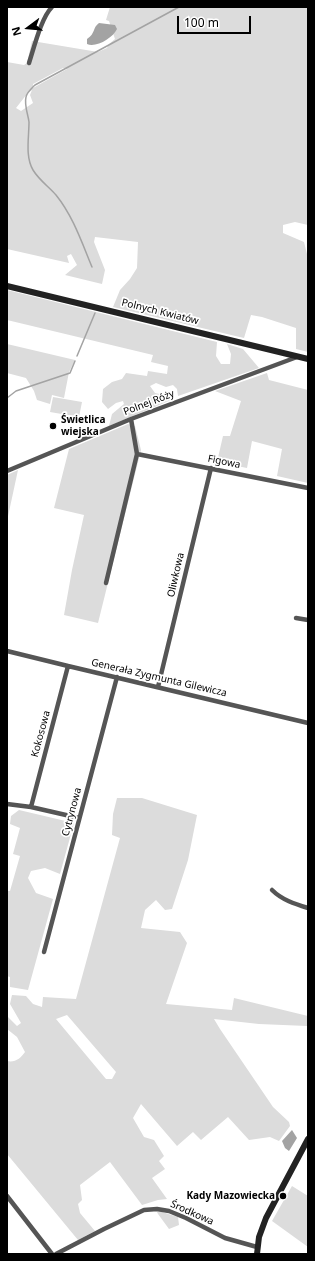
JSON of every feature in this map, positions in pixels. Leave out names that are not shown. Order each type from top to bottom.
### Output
[{"type":"street","points":[[29,63],[39,32],[48,11],[52,7]]},
{"type":"street","name":"Polnych Kwiatów","points":[[7,286],[308,358]]},
{"type":"street","name":"Polnej Róży","points":[[7,471],[131,420],[298,356]]},
{"type":"street","points":[[106,583],[137,454],[131,420]]},
{"type":"street","name":"Figowa","points":[[137,454],[308,488]]},
{"type":"street","name":"Oliwkowa","points":[[158,687],[210,468]]},
{"type":"street","points":[[296,618],[308,620]]},
{"type":"street","name":"Generała Zygmunta Gilewicza","points":[[7,651],[308,723]]},
{"type":"street","name":"Kokosowa","points":[[31,807],[68,666]]},
{"type":"street","name":"Cytrynowa","points":[[44,952],[117,677]]},
{"type":"street","points":[[7,804],[31,807],[79,818]]},
{"type":"street","points":[[272,890],[277,896],[287,901],[308,908]]},
{"type":"street","points":[[257,1254],[260,1233],[266,1218],[308,1139]]},
{"type":"street","points":[[7,1196],[52,1254]]},
{"type":"street","name":"Środkowa","points":[[56,1254],[144,1210],[157,1209],[169,1211],[186,1218],[225,1238],[257,1247]]},
{"type":"shaded area","points":[[110,7],[308,7],[308,225],[295,222],[283,225],[283,233],[304,242],[307,254],[308,249],[308,352],[296,349],[296,328],[262,317],[251,315],[244,338],[113,307],[120,290],[137,268],[138,242],[95,237],[94,242],[105,270],[102,284],[65,275],[77,265],[71,254],[67,256],[69,263],[7,249],[7,62],[24,65],[27,63],[32,41],[98,52],[107,48],[115,39],[109,21],[106,20]],"holes":[[[63,68],[67,69],[33,88],[33,84]],[[32,90],[30,95],[33,103],[21,111],[16,108]]]},
{"type":"shaded area","points":[[99,23],[115,25],[117,29],[112,36],[104,41],[95,45],[87,44],[87,39],[92,35],[95,27]]},
{"type":"shaded area","points":[[7,290],[217,342],[216,356],[221,364],[230,364],[231,354],[227,344],[243,349],[259,368],[178,396],[177,389],[173,385],[166,387],[156,383],[150,386],[155,393],[164,395],[171,400],[109,426],[112,414],[124,404],[123,401],[116,403],[108,409],[102,402],[103,389],[112,382],[122,379],[126,373],[147,376],[148,371],[167,374],[168,366],[151,362],[153,355],[7,320]]},
{"type":"shaded area","points":[[7,344],[75,360],[69,372],[64,398],[52,395],[50,404],[37,400],[34,391],[26,378],[7,373]]},
{"type":"shaded area","points":[[267,373],[269,380],[308,390],[308,483],[277,476],[282,449],[252,441],[247,468],[217,462],[223,436],[230,436],[241,401],[215,391]]},
{"type":"shaded area","points":[[53,397],[82,402],[79,417],[50,412]]},
{"type":"shaded area","points":[[128,424],[135,426],[141,450],[98,623],[64,615],[84,515],[54,508],[69,449]]},
{"type":"shaded area","points":[[18,470],[7,521],[7,475]]},
{"type":"shaded area","points":[[117,798],[142,798],[197,815],[188,860],[172,909],[165,910],[156,900],[145,910],[141,928],[180,932],[187,943],[166,1004],[232,1010],[234,998],[308,1016],[307,1026],[259,1024],[214,1019],[273,1107],[289,1122],[290,1126],[279,1141],[270,1137],[249,1140],[228,1117],[201,1140],[193,1132],[177,1146],[141,1104],[133,1118],[144,1137],[154,1140],[164,1156],[159,1161],[165,1169],[152,1178],[167,1199],[142,1205],[110,1162],[80,1185],[82,1200],[78,1204],[80,1213],[95,1231],[78,1240],[7,1154],[7,1061],[18,1060],[25,1052],[17,1037],[7,1029],[7,1018],[8,1017],[17,1026],[21,1023],[10,1004],[12,995],[26,996],[33,1004],[42,1007],[43,997],[76,999],[120,838],[112,835],[113,814]],"holes":[[[67,1015],[116,1072],[112,1079],[106,1079],[56,1019]]]},
{"type":"shaded area","points":[[19,810],[74,823],[60,874],[45,868],[31,871],[28,878],[36,893],[53,899],[28,990],[10,987],[10,977],[7,976],[7,891],[10,891],[20,856],[13,854],[20,828],[10,824],[11,816]]},
{"type":"shaded area","points":[[292,1130],[297,1138],[289,1151],[285,1148],[282,1141]]},
{"type":"shaded area","points":[[292,1186],[308,1196],[308,1247],[272,1221]]},
{"type":"shaded area","points":[[159,1211],[178,1217],[179,1225],[169,1229],[158,1214],[157,1212]]},
{"type":"waterway","points":[[92,267],[77,230],[62,203],[35,174],[31,165],[28,153],[29,122],[25,103],[27,95],[35,85],[179,7]]},
{"type":"waterway","points":[[77,356],[95,313]]},
{"type":"waterway","points":[[7,398],[16,391],[70,373],[75,361]]},
{"type":"place","name":"Świetlica wiejska","points":[[53,426]]},
{"type":"place","name":"Kady Mazowiecka","points":[[283,1196]]}]
